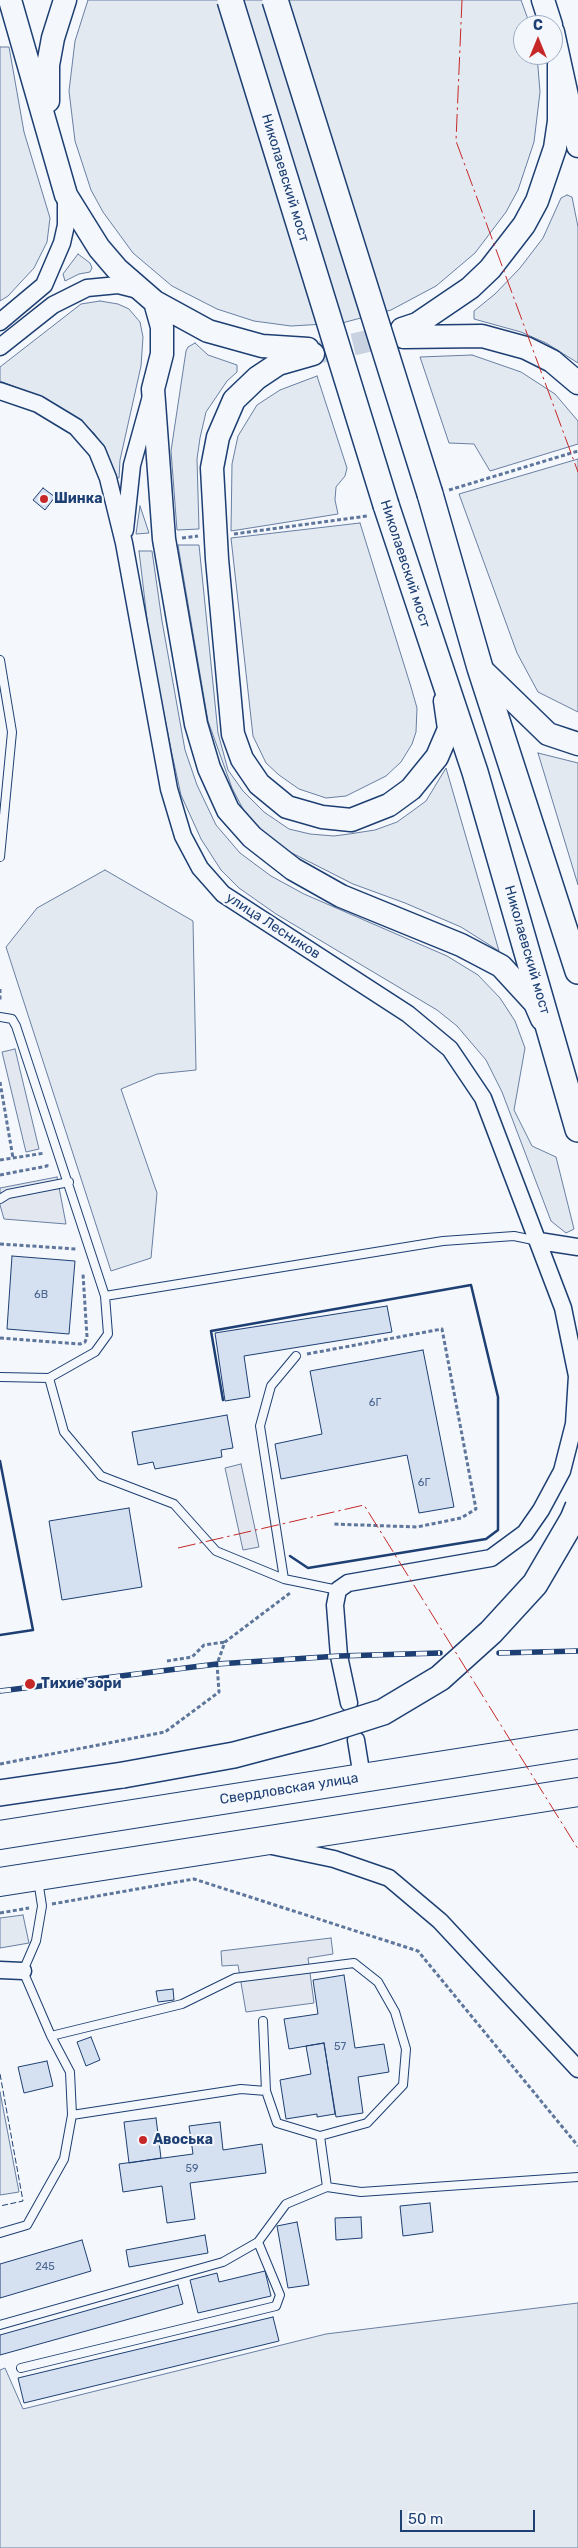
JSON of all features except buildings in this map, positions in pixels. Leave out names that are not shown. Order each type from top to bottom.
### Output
[{"type":"highway","name":"Свердловская улица","points":[[0,1835],[578,1744]]},
{"type":"highway","points":[[0,1882],[578,1792]]},
{"type":"main road","points":[[10,0],[66,194],[99,248],[117,269],[148,296],[183,319],[235,340],[262,346],[312,351],[278,364],[257,378],[234,400],[218,437],[212,468],[217,559],[232,725],[242,759],[259,784],[287,807],[322,816],[351,820],[389,805],[411,789],[437,757],[449,729],[442,677]]},
{"type":"main road","points":[[51,137],[47,93],[48,65],[53,38],[64,0]]},
{"type":"main road","name":"Николаевский мост","points":[[230,0],[386,505],[442,677],[476,772],[578,1129]]},
{"type":"main road","points":[[275,0],[440,492],[480,668],[578,970]]},
{"type":"main road","points":[[543,0],[548,15]]},
{"type":"main road","points":[[559,66],[578,146]]},
{"type":"main road","points":[[559,66],[559,121],[555,148],[544,184],[524,225],[490,269],[470,288],[403,333],[482,336],[526,348],[552,361],[578,383]]},
{"type":"main road","points":[[148,296],[162,327],[162,354],[153,390],[164,539],[196,724],[209,768],[228,810],[252,837],[293,869],[341,896],[461,945],[501,966],[535,1003],[556,1050]]},
{"type":"main road","points":[[480,668],[548,734],[578,744]]},
{"type":"main road","points":[[0,1793],[234,1755],[317,1733],[384,1712],[440,1678],[491,1632],[535,1584],[578,1507]]},
{"type":"main road","points":[[506,1803],[578,1797]]},
{"type":"street","points":[[0,322],[44,285],[62,243],[66,225],[66,194]]},
{"type":"street","points":[[0,347],[53,305],[87,288],[118,285],[148,296]]},
{"type":"street","points":[[124,542],[132,465],[153,390]]},
{"type":"street","points":[[0,391],[38,404],[68,422],[76,427],[97,451],[108,478],[124,542]]},
{"type":"street","name":"улица Лесников","points":[[124,542],[169,789],[184,836],[200,868],[223,894],[408,1014],[450,1049],[483,1098],[539,1242],[576,1349],[577,1376],[574,1424],[562,1471],[541,1510],[525,1533],[491,1558],[348,1583],[338,1590]]},
{"type":"street","points":[[539,1242],[578,1246]]},
{"type":"street","points":[[338,1590],[335,1605],[339,1656],[349,1703]]},
{"type":"street","points":[[356,1740],[362,1777]]},
{"type":"street","points":[[252,1842],[334,1859],[389,1878],[440,1921],[578,2069]]},
{"type":"street","points":[[0,1970],[23,1971]]},
{"type":"lane","points":[[0,660],[12,732],[0,857]]},
{"type":"lane","points":[[0,1018],[12,1019],[16,1026],[92,1251],[105,1296],[108,1334],[95,1352],[49,1378],[0,1377]]},
{"type":"lane","points":[[0,1199],[8,1194],[69,1182]]},
{"type":"lane","points":[[105,1296],[443,1241],[514,1236],[539,1242]]},
{"type":"lane","points":[[284,1579],[260,1426],[271,1386],[296,1356]]},
{"type":"lane","points":[[49,1378],[64,1432],[101,1476],[174,1504],[216,1551],[284,1579],[338,1590]]},
{"type":"lane","points":[[0,2233],[27,2225],[64,2159],[72,2115],[70,2072],[51,2036],[23,1971],[36,1941],[42,1906],[37,1876]]},
{"type":"lane","points":[[51,2036],[182,2004],[235,1978],[354,1963],[378,1982],[394,2012],[406,2049],[403,2085],[367,2122],[320,2136],[277,2122],[266,2091],[263,2021]]},
{"type":"lane","points":[[72,2115],[241,2089],[266,2091]]},
{"type":"lane","points":[[320,2136],[327,2187]]},
{"type":"lane","points":[[0,2325],[223,2262],[258,2242],[286,2204],[327,2187],[361,2192],[578,2177]]},
{"type":"lane","points":[[21,2368],[276,2306],[280,2295],[258,2242]]},
{"type":"path","points":[[440,492],[578,452]]},
{"type":"path","points":[[228,535],[363,516]]},
{"type":"path","points":[[176,538],[201,536]]},
{"type":"path","points":[[0,989],[0,1000]]},
{"type":"path","points":[[0,1082],[13,1158]]},
{"type":"path","points":[[0,1122],[6,1121]]},
{"type":"path","points":[[0,1160],[45,1152],[47,1166],[0,1175]]},
{"type":"path","points":[[0,1244],[92,1251]]},
{"type":"path","points":[[0,1338],[80,1344],[85,1342],[87,1337],[82,1250]]},
{"type":"path","points":[[296,1356],[442,1329],[476,1509],[460,1518],[417,1527],[333,1524]]},
{"type":"path","points":[[167,1661],[192,1657],[204,1645],[225,1642],[302,1584]]},
{"type":"path","points":[[0,1764],[165,1732],[219,1692],[217,1664],[225,1642]]},
{"type":"path","points":[[0,1913],[42,1906]]},
{"type":"shaded area","points":[[88,0],[521,0],[526,15],[513,15],[513,65],[538,65],[540,92],[534,142],[518,190],[506,212],[475,253],[436,286],[391,310],[342,323],[291,326],[254,321],[217,309],[172,286],[133,253],[103,212],[91,190],[75,141],[69,91],[75,41]]},
{"type":"shaded area","points":[[0,47],[9,47],[24,132],[50,218],[47,242],[34,268],[8,296],[0,301]]},
{"type":"shaded area","points":[[567,195],[572,197],[578,227],[578,363],[546,343],[521,332],[474,319],[474,311],[495,294],[520,268],[543,238],[561,198]]},
{"type":"shaded area","points":[[78,254],[90,263],[92,268],[90,272],[79,274],[65,281],[63,274]]},
{"type":"shaded area","points":[[100,301],[118,304],[129,309],[140,322],[143,337],[141,366],[120,460],[119,478],[113,478],[103,446],[94,433],[74,416],[43,398],[0,381],[0,367],[81,304]]},
{"type":"shaded area","points":[[195,343],[208,355],[237,365],[237,372],[227,381],[206,412],[197,459],[199,529],[177,530],[171,451],[186,351],[188,347]]},
{"type":"shaded area","points":[[472,355],[521,372],[555,394],[578,421],[578,444],[490,471],[474,444],[449,443],[420,357]]},
{"type":"shaded area","points":[[317,376],[347,468],[345,476],[336,487],[335,500],[338,514],[231,531],[232,464],[238,436],[257,405],[280,390]]},
{"type":"shaded area","points":[[578,459],[578,712],[538,692],[517,653],[459,494]]},
{"type":"shaded area","points":[[140,506],[149,533],[136,534]]},
{"type":"shaded area","points":[[360,523],[417,708],[416,732],[412,744],[401,762],[386,776],[346,796],[326,798],[299,789],[279,775],[266,763],[253,736],[231,538]]},
{"type":"shaded area","points":[[178,545],[199,545],[218,733],[228,770],[243,791],[264,812],[289,829],[310,834],[334,836],[375,830],[397,822],[426,801],[446,768],[499,951],[461,927],[405,903],[353,884],[288,851],[260,830],[243,809],[232,788],[208,721]]},
{"type":"shaded area","points":[[139,551],[152,551],[162,621],[185,750],[197,785],[216,825],[240,853],[271,876],[304,894],[447,956],[478,975],[500,998],[515,1021],[525,1048],[514,1110],[532,1146],[556,1157],[574,1229],[566,1233],[551,1221],[502,1092],[486,1060],[457,1026],[437,1010],[276,914],[239,888],[221,870],[201,839],[181,795],[172,754],[150,644]]},
{"type":"shaded area","points":[[538,753],[578,763],[578,885]]},
{"type":"shaded area","points":[[105,870],[193,921],[196,1070],[157,1074],[121,1089],[157,1193],[151,1258],[111,1271],[6,947],[37,908]]},
{"type":"shaded area","points":[[15,1049],[39,1149],[26,1152],[2,1052]]},
{"type":"shaded area","points":[[57,1177],[66,1224],[4,1219],[0,1205],[0,1188]]},
{"type":"shaded area","points":[[241,1464],[259,1547],[243,1550],[225,1468]]},
{"type":"shaded area","points":[[23,1915],[29,1943],[0,1948],[0,1918]]},
{"type":"shaded area","points":[[331,1938],[333,1954],[308,1958],[314,2003],[246,2012],[238,1965],[222,1966],[221,1951]]},
{"type":"shaded area","points":[[0,2092],[19,2192],[0,2195]]},
{"type":"shaded area","points":[[578,2303],[578,2548],[0,2548],[0,2370],[5,2368],[23,2409],[326,2334]]},
{"type":"tunnel","points":[[321,352],[372,340],[398,338]]},
{"type":"railway","points":[[499,1653],[578,1651]]},
{"type":"railway","points":[[0,1691],[217,1664],[339,1656],[440,1653]]},
{"type":"fence","points":[[0,2074],[23,2201],[0,2206]]},
{"type":"wall","points":[[223,1400],[211,1331],[471,1285],[498,1397],[498,1530],[486,1539],[308,1568],[290,1556]]},
{"type":"wall","points":[[0,1461],[33,1630],[0,1635]]},
{"type":"power","points":[[462,0],[456,141],[578,472]]},
{"type":"power","points":[[178,1548],[364,1505],[578,1849]]},
{"type":"place","name":"Шинка","points":[[44,499]]},
{"type":"place","name":"Тихие зори","points":[[30,1684]]},
{"type":"place","name":"Авоська","points":[[143,2140]]}]
